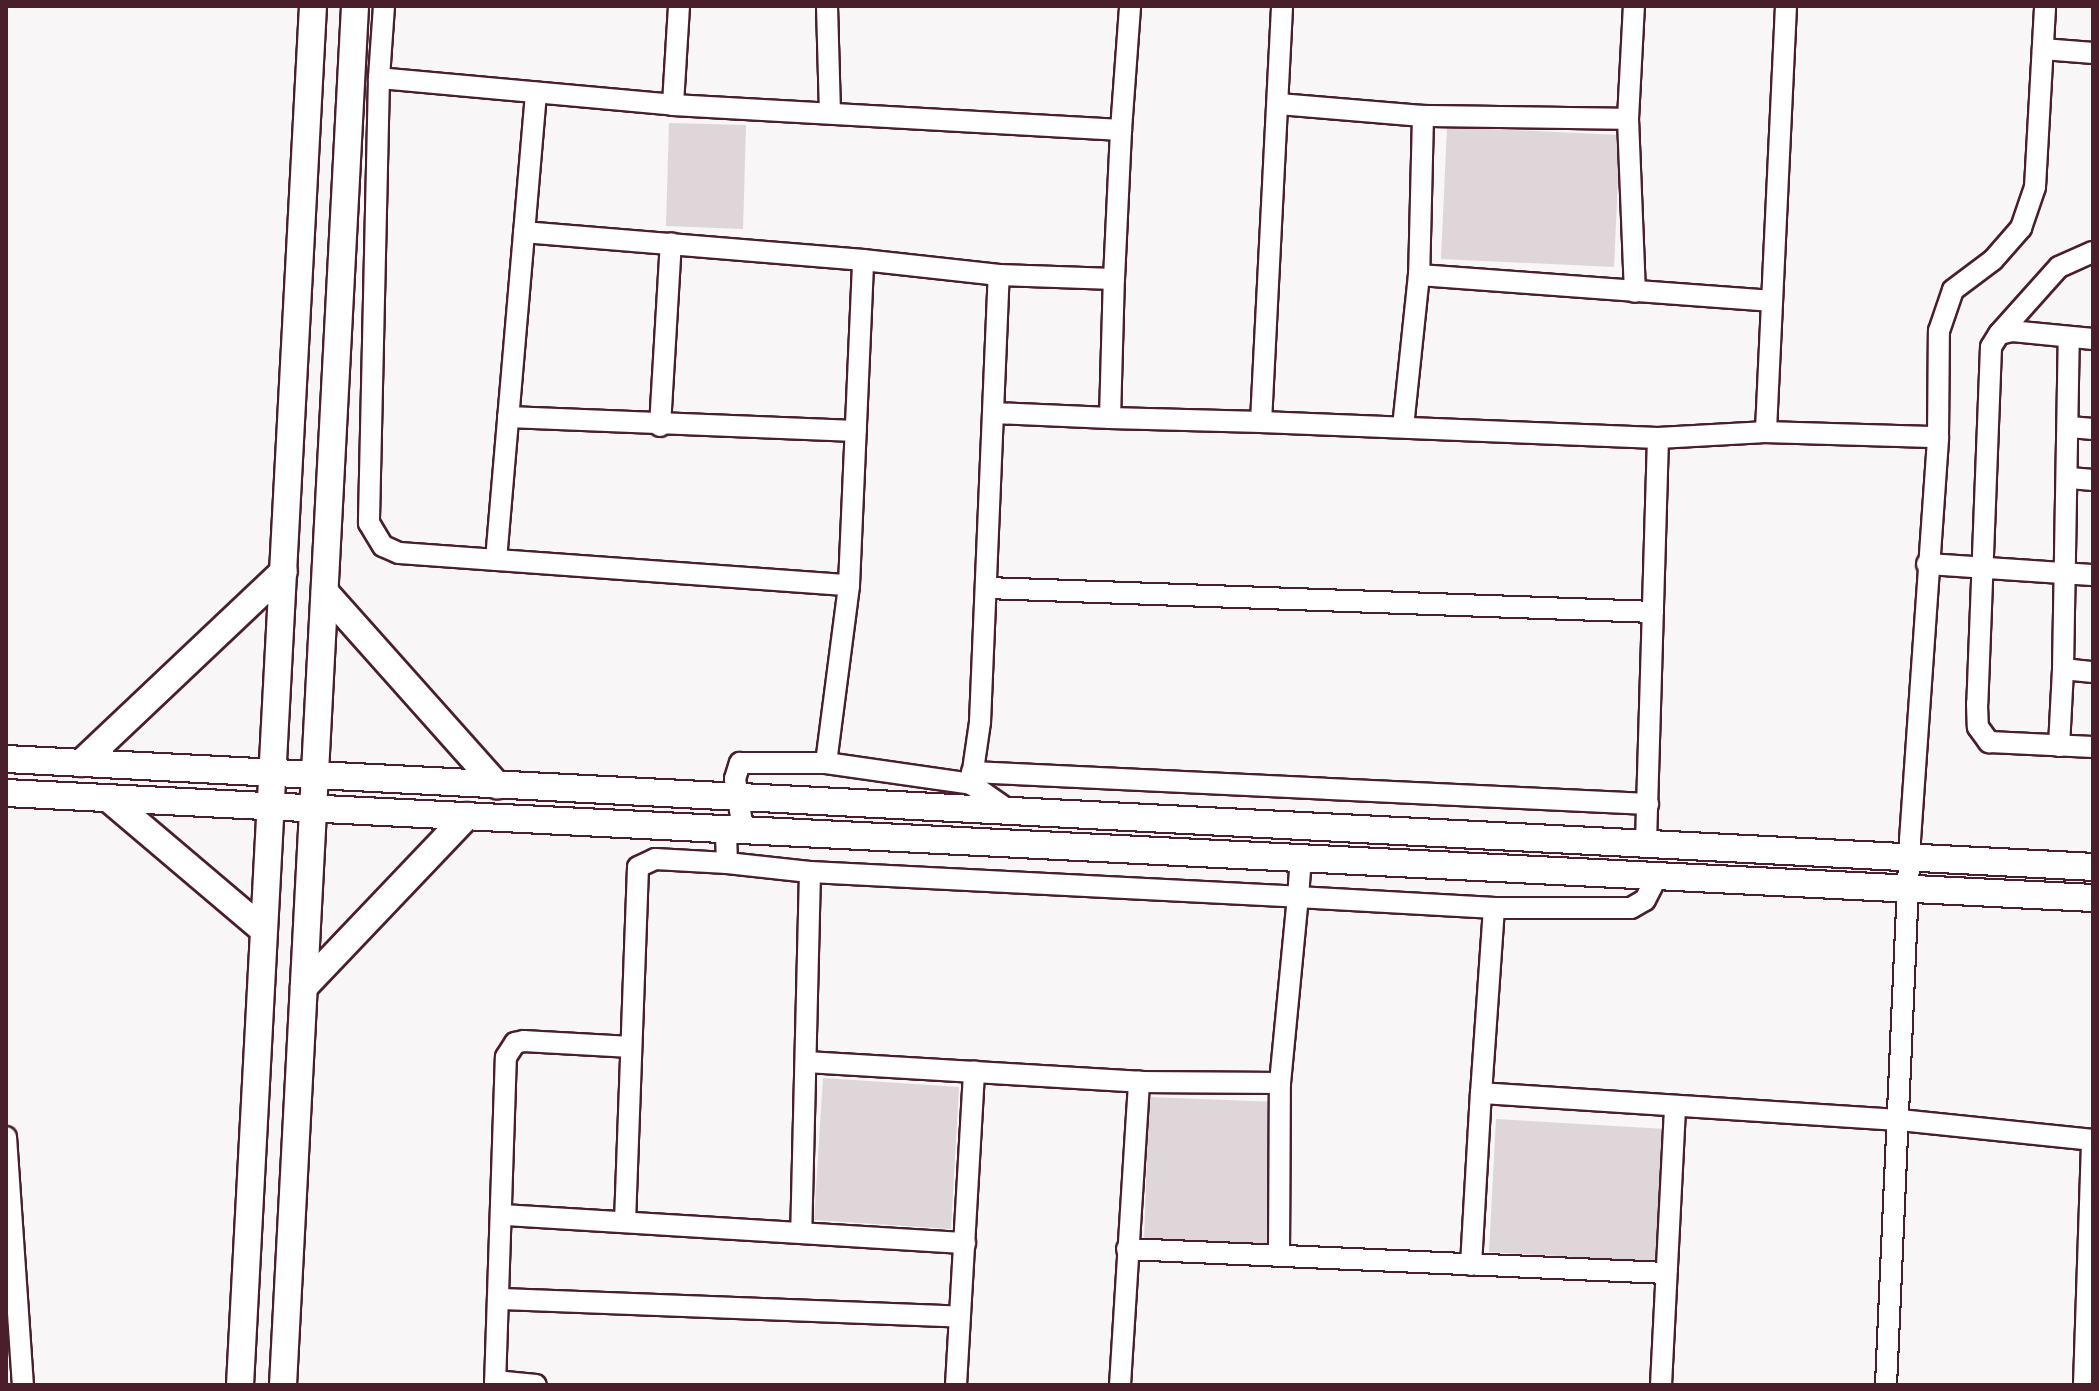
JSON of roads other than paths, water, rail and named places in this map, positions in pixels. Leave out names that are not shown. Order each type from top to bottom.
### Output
[{"type":"main road","points":[[240,1385],[261,928],[273,773],[313,6]]},
{"type":"main road","points":[[283,1385],[355,6]]},
{"type":"main road","points":[[81,763],[284,571]]},
{"type":"main road","points":[[325,592],[497,785]]},
{"type":"main road","points":[[6,759],[2093,867]]},
{"type":"main road","points":[[6,793],[2093,898]]},
{"type":"main road","points":[[109,799],[261,928]]},
{"type":"main road","points":[[304,987],[467,816]]},
{"type":"street","points":[[384,6],[379,78],[369,523],[383,546],[399,553],[849,585]]},
{"type":"street","points":[[673,105],[679,6]]},
{"type":"street","points":[[827,6],[830,111]]},
{"type":"street","points":[[1110,418],[1121,130],[1130,6]]},
{"type":"street","points":[[1261,422],[1282,6]]},
{"type":"street","points":[[1634,6],[1628,119],[1635,292]]},
{"type":"street","points":[[1766,432],[1786,6]]},
{"type":"street","points":[[1886,1385],[1900,1120],[1909,856],[1938,437],[1937,358],[1943,309],[1953,290],[1993,260],[2021,228],[2035,187],[2045,6]]},
{"type":"street","points":[[2043,49],[2093,53]]},
{"type":"street","points":[[379,78],[673,105],[830,111],[1121,130]]},
{"type":"street","points":[[496,560],[536,93]]},
{"type":"street","points":[[1279,104],[1423,116],[1628,119]]},
{"type":"street","points":[[1403,427],[1419,275],[1423,116]]},
{"type":"street","points":[[524,232],[863,260],[999,275],[1114,279]]},
{"type":"street","points":[[660,426],[671,243]]},
{"type":"street","points":[[2093,252],[2059,267],[1999,334],[1990,357],[1977,704],[1982,736],[2000,745],[2093,747]]},
{"type":"street","points":[[826,763],[849,585],[863,260]]},
{"type":"street","points":[[972,778],[987,588],[999,275]]},
{"type":"street","points":[[1419,275],[1770,301]]},
{"type":"street","points":[[1999,334],[2093,339]]},
{"type":"street","points":[[2059,746],[2070,478],[2069,338]]},
{"type":"street","points":[[994,413],[1658,438],[1766,432],[1938,437]]},
{"type":"street","points":[[508,417],[660,426],[856,431]]},
{"type":"street","points":[[2070,427],[2093,429]]},
{"type":"street","points":[[1646,842],[1658,438]]},
{"type":"street","points":[[2070,478],[2093,480]]},
{"type":"street","points":[[1927,564],[2093,575]]},
{"type":"street","points":[[987,588],[1653,612]]},
{"type":"street","points":[[2063,669],[2093,672]]},
{"type":"street","points":[[727,863],[735,829],[735,771],[740,763],[826,763],[972,778],[1648,804]]},
{"type":"street","points":[[972,778],[1007,809]]},
{"type":"street","points":[[1279,1255],[1280,1083],[1301,857]]},
{"type":"street","points":[[625,1222],[638,867],[655,859],[810,872],[1494,908],[1631,908],[1645,900],[1658,875]]},
{"type":"street","points":[[801,1233],[810,872]]},
{"type":"street","points":[[1471,1265],[1494,908]]},
{"type":"street","points":[[536,1385],[495,1383],[509,1050],[524,1041],[630,1047]]},
{"type":"street","points":[[806,1062],[1139,1082],[1280,1083]]},
{"type":"street","points":[[956,1385],[974,1072]]},
{"type":"street","points":[[1120,1385],[1139,1082]]},
{"type":"street","points":[[1481,1093],[1675,1108],[1900,1120],[2093,1140],[2084,1385]]},
{"type":"street","points":[[1661,1385],[1675,1108]]},
{"type":"street","points":[[6,1137],[23,1385]]},
{"type":"street","points":[[504,1215],[965,1243]]},
{"type":"street","points":[[1127,1249],[1666,1273]]},
{"type":"street","points":[[499,1299],[960,1317]]}]
